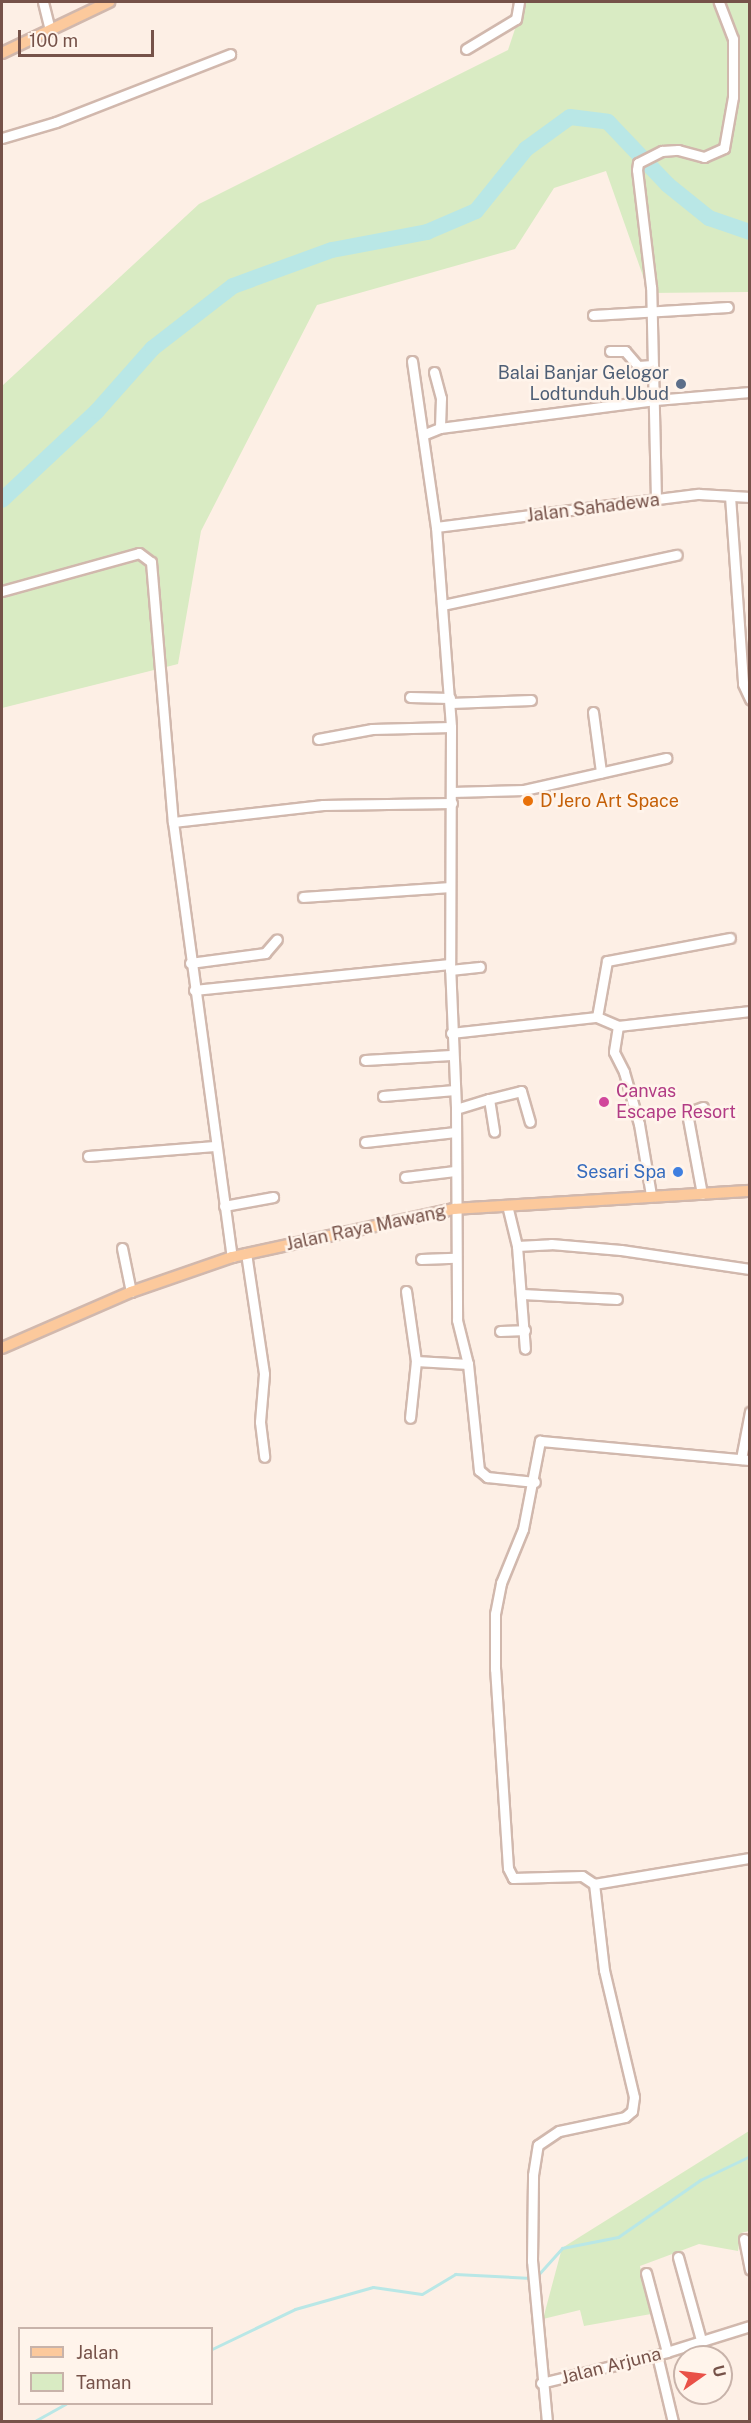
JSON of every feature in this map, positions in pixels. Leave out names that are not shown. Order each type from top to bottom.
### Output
[{"type":"main road","points":[[2,53],[102,3]]},
{"type":"main road","name":"Jalan Raya Mawang","points":[[2,1348],[131,1292],[232,1257],[454,1209],[651,1195],[750,1191]]},
{"type":"street","points":[[44,2],[50,30]]},
{"type":"street","points":[[466,49],[516,19],[519,2]]},
{"type":"street","points":[[656,500],[652,309],[638,163],[662,152],[678,150],[704,157],[717,154],[726,143],[733,97],[733,39],[718,2]]},
{"type":"street","points":[[2,138],[56,122],[230,54]]},
{"type":"street","points":[[593,315],[652,309],[728,307]]},
{"type":"street","points":[[610,351],[625,351],[638,366],[654,365]]},
{"type":"street","points":[[412,361],[425,434],[436,527],[452,727],[450,967],[451,1054],[456,1108],[454,1209],[457,1320],[468,1364],[479,1470],[487,1477],[535,1482]]},
{"type":"street","points":[[434,372],[441,398],[440,428]]},
{"type":"street","points":[[425,434],[440,428],[655,400],[750,392]]},
{"type":"street","name":"Jalan Sahadewa","points":[[436,527],[699,494],[750,497]]},
{"type":"street","points":[[730,496],[743,684],[750,699]]},
{"type":"street","points":[[2,591],[130,555],[144,554],[149,559],[164,676],[173,822],[190,963],[232,1257]]},
{"type":"street","points":[[443,605],[677,555]]},
{"type":"street","points":[[410,697],[450,701],[531,700]]},
{"type":"street","points":[[592,712],[601,772]]},
{"type":"street","points":[[318,739],[372,729],[452,727]]},
{"type":"street","points":[[452,792],[524,790],[666,758]]},
{"type":"street","points":[[173,822],[323,805],[452,803]]},
{"type":"street","points":[[303,897],[450,888]]},
{"type":"street","points":[[597,1017],[607,961],[730,938]]},
{"type":"street","points":[[190,963],[265,952],[277,939]]},
{"type":"street","points":[[195,990],[450,967],[480,967]]},
{"type":"street","points":[[451,1033],[597,1017],[618,1026],[750,1011]]},
{"type":"street","points":[[618,1026],[614,1052],[624,1072],[639,1124],[651,1195]]},
{"type":"street","points":[[365,1060],[451,1054]]},
{"type":"street","points":[[383,1095],[455,1090]]},
{"type":"street","points":[[456,1108],[521,1090],[530,1122]]},
{"type":"street","points":[[489,1099],[494,1132]]},
{"type":"street","points":[[702,1194],[687,1113],[703,1107]]},
{"type":"street","points":[[365,1142],[455,1132]]},
{"type":"street","points":[[88,1155],[215,1146]]},
{"type":"street","points":[[405,1177],[455,1171]]},
{"type":"street","points":[[224,1206],[273,1197]]},
{"type":"street","points":[[507,1204],[517,1246],[525,1350]]},
{"type":"street","points":[[517,1246],[551,1244],[621,1250],[750,1269]]},
{"type":"street","points":[[122,1248],[131,1292]]},
{"type":"street","points":[[246,1253],[264,1374],[260,1422],[264,1457]]},
{"type":"street","points":[[421,1258],[455,1258]]},
{"type":"street","points":[[406,1291],[416,1361],[410,1418]]},
{"type":"street","points":[[522,1294],[617,1299]]},
{"type":"street","points":[[500,1331],[525,1330]]},
{"type":"street","points":[[416,1361],[468,1364]]},
{"type":"street","points":[[750,1412],[745,1459],[540,1441],[535,1482],[523,1529],[501,1583],[495,1614],[508,1868],[513,1878],[582,1876],[594,1884],[750,1858]]},
{"type":"street","points":[[548,2421],[542,2383],[532,2261],[533,2175],[538,2145],[559,2131],[625,2117],[632,2111],[634,2097],[604,1970],[594,1884]]},
{"type":"street","points":[[744,2239],[750,2269]]},
{"type":"street","points":[[678,2257],[701,2340]]},
{"type":"street","points":[[646,2273],[673,2421]]},
{"type":"street","name":"Jalan Arjuna","points":[[542,2383],[662,2354],[750,2326]]},
{"type":"green space","points":[[524,2],[749,2],[749,292],[649,293],[606,171],[554,188],[515,249],[317,305],[201,531],[178,664],[2,708],[2,386],[199,204],[508,50]]},
{"type":"green space","points":[[749,2131],[749,2231],[741,2233],[738,2251],[699,2244],[640,2266],[651,2314],[584,2326],[580,2310],[543,2319],[562,2248]]},
{"type":"waterway","points":[[2,500],[97,411],[153,348],[233,286],[332,250],[427,232],[476,211],[526,149],[570,117],[608,122],[668,185],[709,218],[750,232]]},
{"type":"waterway","points":[[537,2276],[562,2248],[618,2237],[700,2180],[750,2156]]},
{"type":"waterway","points":[[213,2349],[295,2309],[373,2287],[422,2294],[455,2274],[531,2278]]},
{"type":"waterway","points":[[33,2422],[63,2405]]},
{"type":"place","name":"Balai Banjar Gelogor Lodtunduh Ubud","points":[[681,384]]},
{"type":"place","name":"D'Jero Art Space","points":[[528,801]]},
{"type":"place","name":"Canvas Escape Resort","points":[[604,1102]]},
{"type":"place","name":"Sesari Spa","points":[[678,1172]]}]
